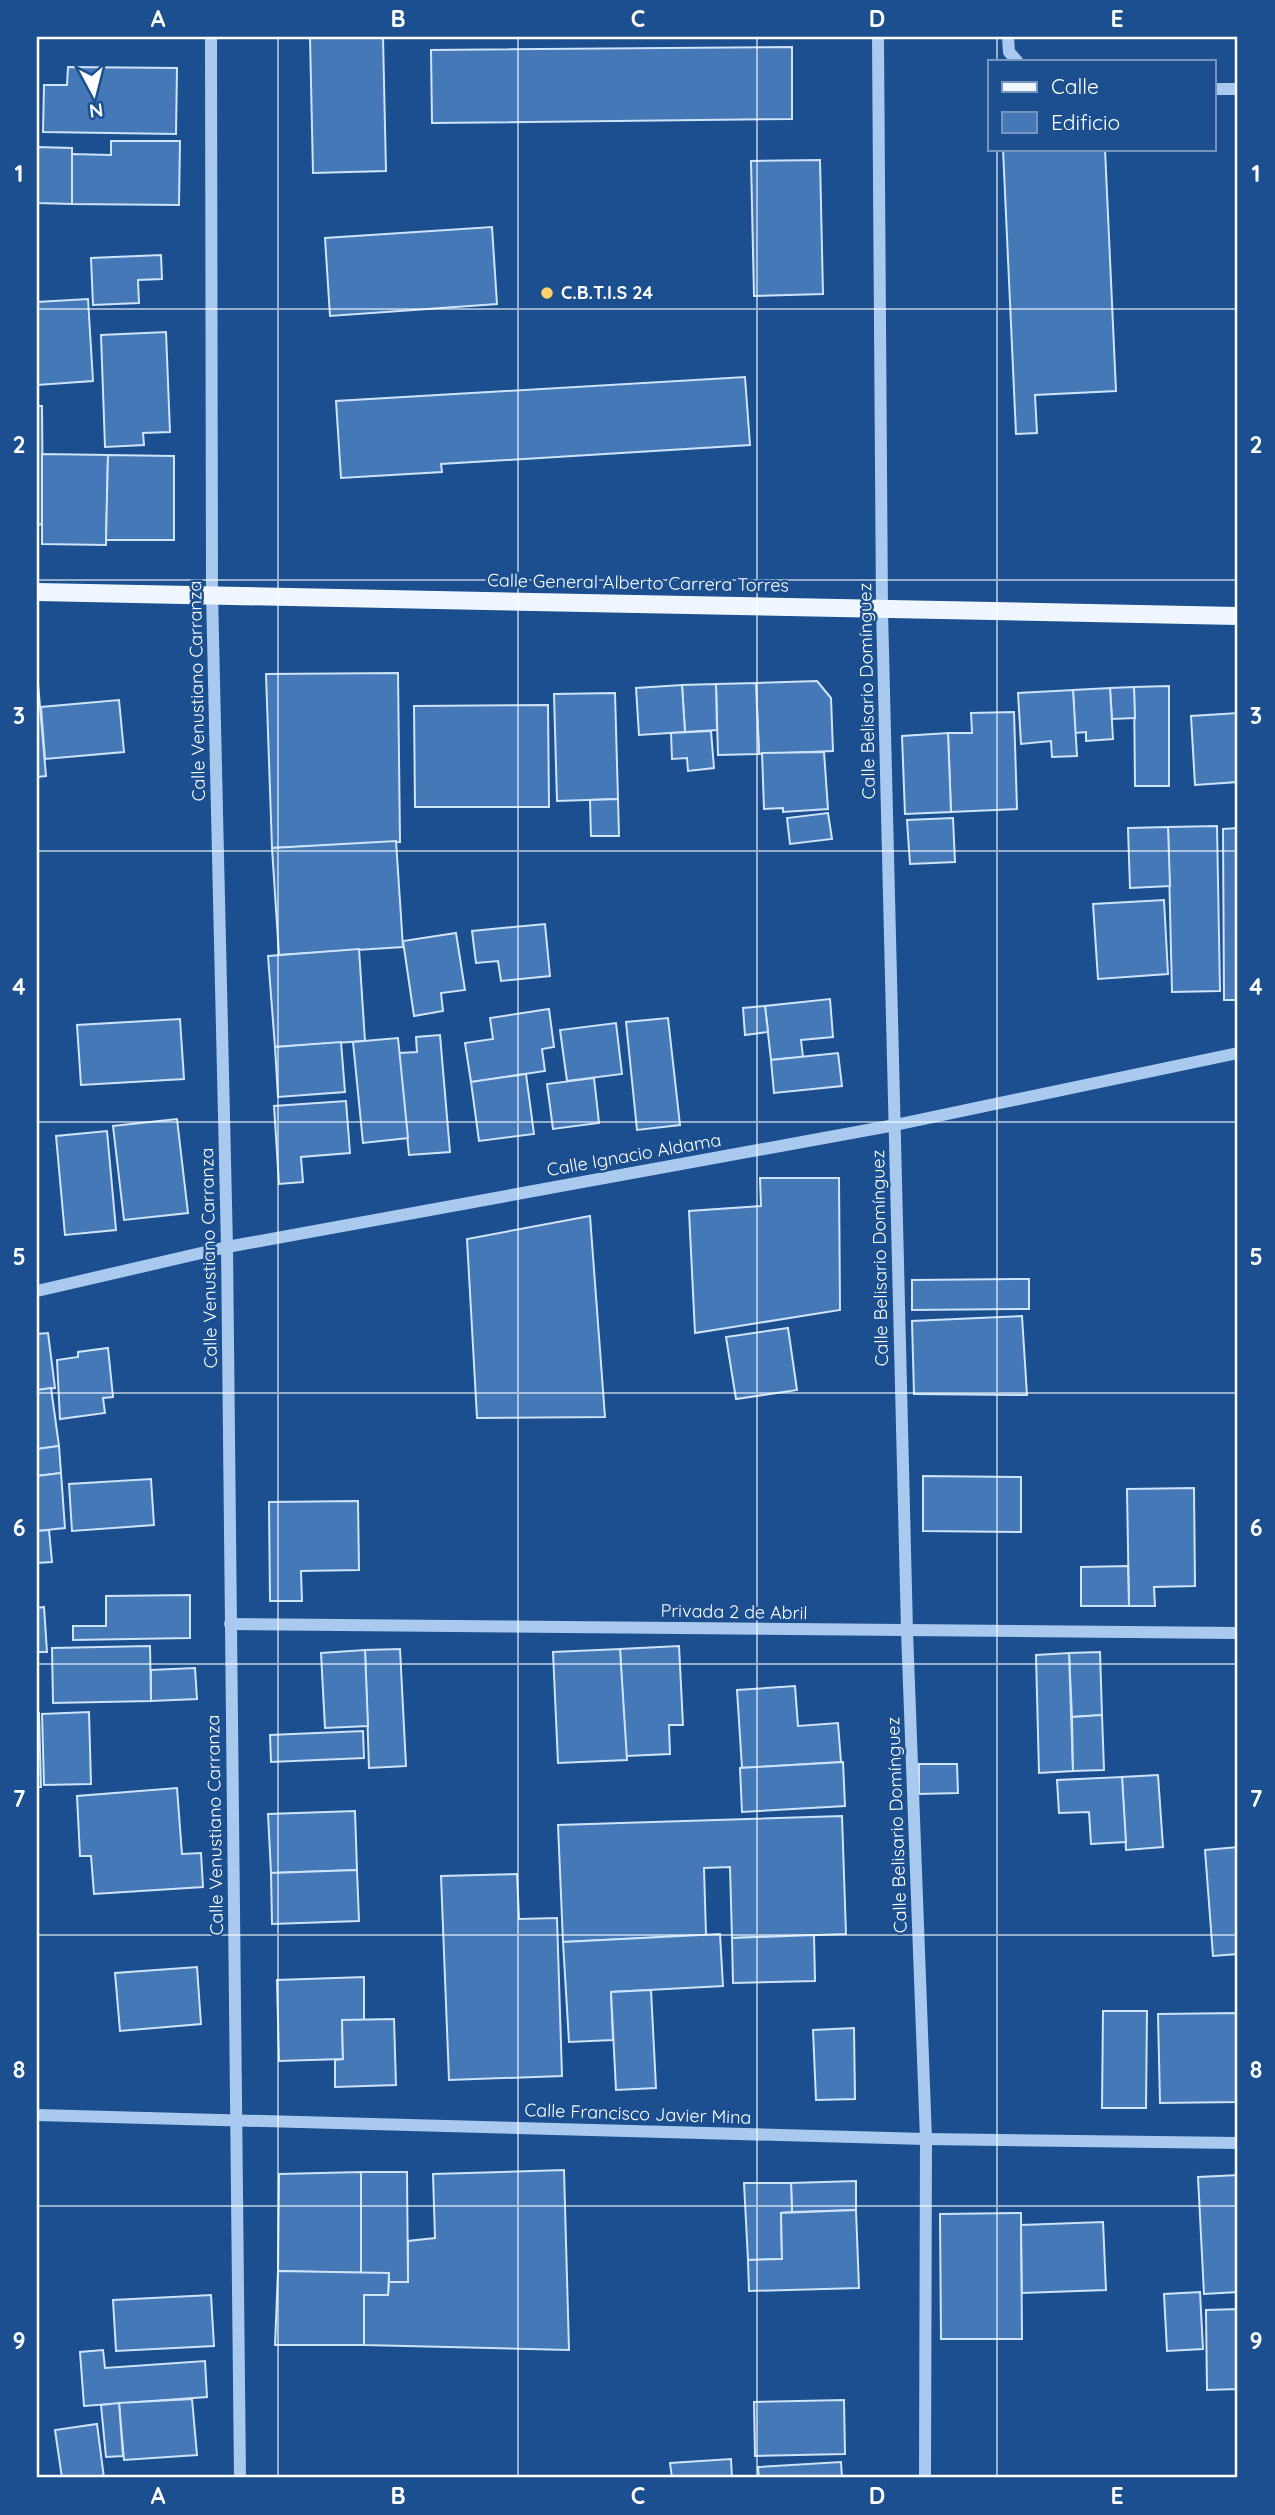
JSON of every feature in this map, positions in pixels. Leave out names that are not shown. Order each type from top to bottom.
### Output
[{"type":"main road","name":"Calle General Alberto Carrera Torres","points":[[37,592],[1238,616]]},
{"type":"street","name":"Calle Venustiano Carranza","points":[[211,37],[212,594],[227,1247],[240,2478]]},
{"type":"street","name":"Calle Belisario Domínguez","points":[[878,37],[882,610],[907,1631],[926,2139],[925,2478]]},
{"type":"street","points":[[1008,37],[1009,52],[1016,60]]},
{"type":"street","points":[[1216,89],[1238,89]]},
{"type":"street","name":"Calle Ignacio Aldama","points":[[37,1291],[227,1247],[895,1125],[1238,1053]]},
{"type":"street","name":"Privada 2 de Abril","points":[[230,1624],[1238,1633]]},
{"type":"street","name":"Calle Francisco Javier Mina","points":[[37,2115],[926,2139],[1238,2143]]},
{"type":"building","points":[[310,37],[383,37],[386,171],[313,173]]},
{"type":"building","points":[[792,47],[792,119],[432,123],[431,50]]},
{"type":"building","points":[[68,67],[177,68],[176,134],[43,132],[44,85],[67,85]]},
{"type":"building","points":[[111,141],[180,141],[179,205],[72,204],[71,154],[111,155]]},
{"type":"building","points":[[37,147],[72,148],[72,204],[37,203]]},
{"type":"building","points":[[1003,150],[1105,150],[1116,391],[1035,395],[1037,433],[1016,434]]},
{"type":"building","points":[[820,160],[823,294],[754,296],[751,161]]},
{"type":"building","points":[[492,227],[497,304],[330,316],[325,238]]},
{"type":"building","points":[[161,255],[162,279],[138,280],[139,303],[93,305],[91,258]]},
{"type":"building","points":[[88,299],[93,381],[37,385],[37,302]]},
{"type":"building","points":[[166,332],[170,432],[143,433],[144,445],[105,447],[101,335]]},
{"type":"building","points":[[745,377],[750,445],[441,464],[442,472],[341,478],[336,401]]},
{"type":"building","points":[[37,406],[42,406],[43,524],[37,525]]},
{"type":"building","points":[[42,454],[108,455],[106,545],[42,544]]},
{"type":"building","points":[[108,455],[174,456],[174,540],[106,540]]},
{"type":"building","points":[[37,672],[46,776],[37,777]]},
{"type":"building","points":[[398,673],[400,842],[272,848],[266,674]]},
{"type":"building","points":[[817,681],[831,698],[833,751],[759,754],[756,683]]},
{"type":"building","points":[[756,683],[759,754],[718,755],[716,684]]},
{"type":"building","points":[[716,684],[717,730],[685,732],[682,685]]},
{"type":"building","points":[[682,685],[685,732],[639,735],[636,688]]},
{"type":"building","points":[[1169,686],[1169,786],[1135,786],[1134,687]]},
{"type":"building","points":[[1134,687],[1135,718],[1112,719],[1110,688]]},
{"type":"building","points":[[1110,688],[1113,739],[1086,741],[1086,732],[1075,733],[1073,690]]},
{"type":"building","points":[[1073,690],[1077,756],[1052,757],[1051,741],[1021,744],[1018,693]]},
{"type":"building","points":[[615,693],[618,799],[557,801],[554,694]]},
{"type":"building","points":[[119,700],[124,752],[45,759],[41,707]]},
{"type":"building","points":[[548,705],[549,807],[415,807],[414,706]]},
{"type":"building","points":[[1014,712],[1017,809],[951,812],[948,733],[972,733],[971,713]]},
{"type":"building","points":[[1238,713],[1238,782],[1195,785],[1191,716]]},
{"type":"building","points":[[711,731],[714,768],[688,771],[687,758],[672,759],[671,733]]},
{"type":"building","points":[[948,733],[951,812],[905,814],[902,736]]},
{"type":"building","points":[[824,752],[828,809],[783,812],[783,808],[764,809],[762,753]]},
{"type":"building","points":[[618,799],[619,836],[591,836],[590,800]]},
{"type":"building","points":[[828,813],[832,839],[790,844],[787,818]]},
{"type":"building","points":[[953,818],[955,862],[910,864],[907,820]]},
{"type":"building","points":[[1217,826],[1220,991],[1172,992],[1168,827]]},
{"type":"building","points":[[1168,827],[1170,886],[1130,888],[1128,828]]},
{"type":"building","points":[[1238,828],[1238,1000],[1224,1000],[1223,829]]},
{"type":"building","points":[[396,841],[403,947],[279,955],[272,848]]},
{"type":"building","points":[[1164,900],[1168,974],[1098,979],[1093,904]]},
{"type":"building","points":[[545,924],[550,976],[501,981],[498,961],[476,963],[472,931]]},
{"type":"building","points":[[456,933],[465,990],[441,993],[443,1011],[414,1016],[403,941]]},
{"type":"building","points":[[359,949],[365,1041],[275,1047],[268,956]]},
{"type":"building","points":[[830,999],[833,1037],[801,1040],[803,1057],[771,1060],[765,1006]]},
{"type":"building","points":[[765,1006],[768,1032],[745,1035],[743,1008]]},
{"type":"building","points":[[549,1009],[554,1047],[542,1049],[545,1071],[471,1082],[465,1043],[493,1039],[490,1018]]},
{"type":"building","points":[[668,1018],[680,1125],[637,1130],[626,1022]]},
{"type":"building","points":[[180,1019],[184,1079],[81,1085],[77,1025]]},
{"type":"building","points":[[616,1023],[622,1074],[567,1081],[560,1030]]},
{"type":"building","points":[[440,1035],[450,1152],[409,1155],[399,1053],[417,1052],[416,1037]]},
{"type":"building","points":[[398,1038],[408,1138],[363,1143],[353,1042]]},
{"type":"building","points":[[341,1042],[345,1092],[278,1097],[275,1047]]},
{"type":"building","points":[[838,1053],[842,1086],[774,1093],[771,1060]]},
{"type":"building","points":[[526,1074],[534,1134],[479,1141],[471,1082]]},
{"type":"building","points":[[594,1078],[599,1123],[553,1129],[547,1084]]},
{"type":"building","points":[[346,1101],[350,1153],[301,1157],[303,1182],[279,1184],[274,1106]]},
{"type":"building","points":[[177,1119],[188,1213],[124,1220],[113,1126]]},
{"type":"building","points":[[107,1131],[116,1230],[65,1235],[56,1136]]},
{"type":"building","points":[[760,1178],[839,1178],[840,1310],[695,1333],[689,1211],[761,1206]]},
{"type":"building","points":[[590,1216],[605,1417],[477,1418],[467,1239]]},
{"type":"building","points":[[1029,1279],[1029,1309],[912,1310],[912,1280]]},
{"type":"building","points":[[1022,1316],[1027,1395],[914,1394],[912,1321]]},
{"type":"building","points":[[788,1328],[797,1390],[736,1399],[726,1337]]},
{"type":"building","points":[[48,1333],[55,1388],[37,1390],[37,1334]]},
{"type":"building","points":[[108,1348],[113,1397],[103,1398],[105,1413],[60,1419],[57,1360],[78,1357],[78,1352]]},
{"type":"building","points":[[51,1388],[59,1446],[37,1449],[37,1390]]},
{"type":"building","points":[[59,1446],[61,1473],[37,1476],[37,1449]]},
{"type":"building","points":[[61,1473],[65,1528],[37,1531],[37,1476]]},
{"type":"building","points":[[923,1476],[1021,1477],[1021,1532],[923,1531]]},
{"type":"building","points":[[151,1479],[154,1525],[72,1531],[69,1484]]},
{"type":"building","points":[[1194,1488],[1195,1586],[1154,1587],[1155,1606],[1129,1606],[1127,1489]]},
{"type":"building","points":[[358,1501],[359,1570],[301,1571],[302,1601],[270,1601],[269,1502]]},
{"type":"building","points":[[49,1530],[52,1562],[37,1563],[37,1531]]},
{"type":"building","points":[[1128,1566],[1129,1606],[1081,1606],[1081,1567]]},
{"type":"building","points":[[190,1595],[190,1638],[73,1640],[73,1626],[106,1626],[106,1596]]},
{"type":"building","points":[[44,1607],[47,1652],[37,1652],[37,1608]]},
{"type":"building","points":[[150,1646],[151,1701],[53,1703],[52,1648]]},
{"type":"building","points":[[679,1646],[683,1725],[669,1725],[670,1754],[626,1756],[620,1649]]},
{"type":"building","points":[[400,1649],[406,1766],[369,1768],[365,1650]]},
{"type":"building","points":[[620,1649],[627,1760],[558,1763],[553,1652]]},
{"type":"building","points":[[365,1650],[368,1726],[325,1728],[321,1653]]},
{"type":"building","points":[[1100,1652],[1102,1715],[1072,1717],[1069,1653]]},
{"type":"building","points":[[1069,1653],[1073,1771],[1039,1773],[1036,1655]]},
{"type":"building","points":[[195,1668],[197,1699],[151,1701],[151,1670]]},
{"type":"building","points":[[795,1686],[798,1726],[838,1723],[841,1762],[742,1768],[737,1690]]},
{"type":"building","points":[[89,1712],[91,1784],[44,1785],[42,1714]]},
{"type":"building","points":[[39,1713],[41,1787],[37,1787]]},
{"type":"building","points":[[1102,1715],[1104,1770],[1073,1771],[1072,1717]]},
{"type":"building","points":[[363,1731],[364,1758],[271,1762],[270,1735]]},
{"type":"building","points":[[843,1762],[845,1806],[742,1812],[740,1768]]},
{"type":"building","points":[[919,1764],[957,1764],[958,1793],[919,1794]]},
{"type":"building","points":[[1158,1775],[1163,1847],[1126,1850],[1122,1777]]},
{"type":"building","points":[[1122,1777],[1126,1842],[1091,1844],[1089,1812],[1059,1813],[1057,1780]]},
{"type":"building","points":[[177,1788],[182,1854],[201,1853],[203,1887],[94,1894],[91,1856],[80,1856],[77,1796]]},
{"type":"building","points":[[355,1811],[357,1870],[271,1873],[268,1814]]},
{"type":"building","points":[[842,1816],[846,1934],[732,1938],[730,1867],[704,1868],[706,1935],[563,1942],[558,1825]]},
{"type":"building","points":[[1238,1847],[1238,1954],[1213,1956],[1205,1850]]},
{"type":"building","points":[[357,1870],[359,1921],[272,1924],[271,1873]]},
{"type":"building","points":[[517,1874],[519,1919],[557,1918],[562,2076],[449,2080],[441,1876]]},
{"type":"building","points":[[720,1934],[723,1986],[611,1992],[613,2040],[569,2042],[563,1942]]},
{"type":"building","points":[[814,1935],[815,1981],[733,1983],[732,1938]]},
{"type":"building","points":[[197,1967],[201,2024],[120,2031],[115,1973]]},
{"type":"building","points":[[364,1977],[364,2020],[342,2020],[343,2059],[279,2061],[277,1980]]},
{"type":"building","points":[[651,1990],[656,2088],[616,2090],[611,1992]]},
{"type":"building","points":[[1103,2011],[1147,2011],[1146,2108],[1102,2108]]},
{"type":"building","points":[[1238,2013],[1238,2102],[1160,2103],[1158,2014]]},
{"type":"building","points":[[394,2019],[396,2085],[335,2087],[335,2060],[343,2059],[342,2020]]},
{"type":"building","points":[[854,2028],[855,2099],[816,2100],[813,2030]]},
{"type":"building","points":[[564,2170],[569,2350],[364,2345],[364,2295],[388,2295],[389,2282],[408,2282],[408,2241],[435,2238],[433,2174]]},
{"type":"building","points":[[361,2172],[407,2172],[408,2282],[389,2282],[389,2273],[361,2273]]},
{"type":"building","points":[[361,2172],[361,2273],[278,2271],[279,2174]]},
{"type":"building","points":[[1238,2175],[1238,2292],[1204,2294],[1198,2177]]},
{"type":"building","points":[[856,2181],[856,2210],[792,2212],[791,2183]]},
{"type":"building","points":[[744,2183],[791,2183],[792,2212],[781,2213],[782,2259],[748,2260]]},
{"type":"building","points":[[856,2210],[859,2288],[749,2291],[748,2260],[782,2259],[781,2213]]},
{"type":"building","points":[[1021,2213],[1022,2339],[941,2339],[940,2214]]},
{"type":"building","points":[[1103,2222],[1106,2290],[1022,2293],[1021,2225]]},
{"type":"building","points":[[278,2271],[389,2273],[388,2295],[364,2295],[364,2345],[275,2345]]},
{"type":"building","points":[[1200,2292],[1203,2349],[1167,2351],[1164,2294]]},
{"type":"building","points":[[211,2295],[214,2346],[116,2351],[113,2300]]},
{"type":"building","points":[[1238,2309],[1238,2389],[1207,2390],[1206,2310]]},
{"type":"building","points":[[103,2350],[105,2368],[205,2361],[207,2397],[84,2406],[80,2352]]},
{"type":"building","points":[[192,2399],[197,2455],[124,2460],[119,2403]]},
{"type":"building","points":[[844,2400],[845,2454],[755,2456],[754,2402]]},
{"type":"building","points":[[119,2403],[123,2456],[106,2457],[101,2405]]},
{"type":"building","points":[[97,2424],[104,2478],[62,2478],[55,2430]]},
{"type":"building","points":[[731,2459],[732,2478],[672,2478],[670,2463]]},
{"type":"building","points":[[841,2462],[842,2478],[759,2478],[758,2467]]},
{"type":"place","name":"C.B.T.I.S 24","points":[[547,293]]}]
